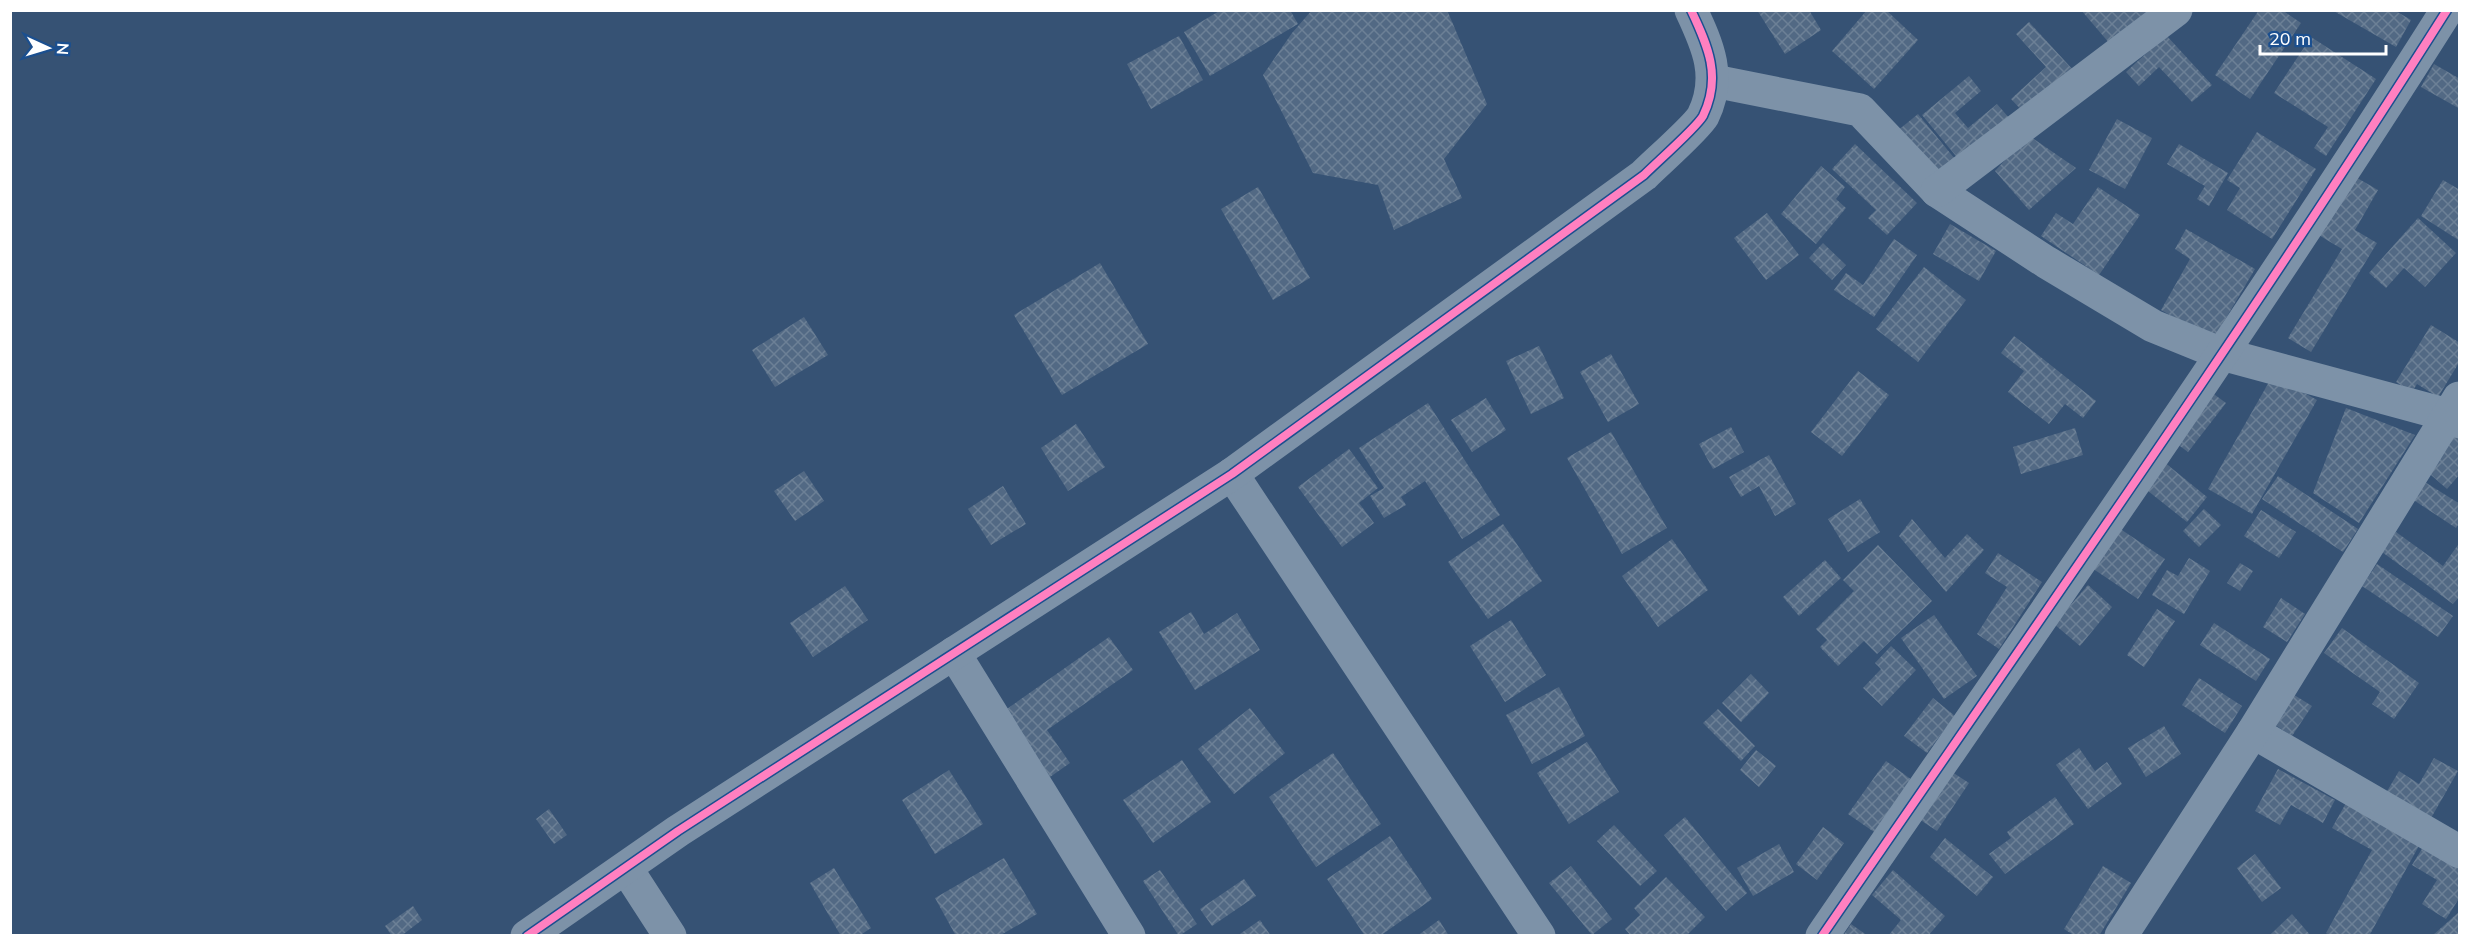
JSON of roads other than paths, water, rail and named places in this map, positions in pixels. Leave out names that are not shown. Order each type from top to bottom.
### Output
[{"type":"street","points":[[527,936],[678,831],[1232,474],[1644,175],[1702,117],[1714,81],[1707,45],[1691,10]]},
{"type":"street","points":[[1938,191],[2176,10]]},
{"type":"street","points":[[1822,936],[2222,354],[2360,149],[2447,10]]},
{"type":"street","points":[[1714,81],[1860,110],[1938,191],[2046,262],[2153,326],[2222,354],[2456,411],[2121,936]]},
{"type":"street","points":[[1232,474],[1539,936]]},
{"type":"street","points":[[954,653],[1129,936]]},
{"type":"street","points":[[2253,732],[2460,852]]},
{"type":"street","points":[[626,868],[670,936]]}]
